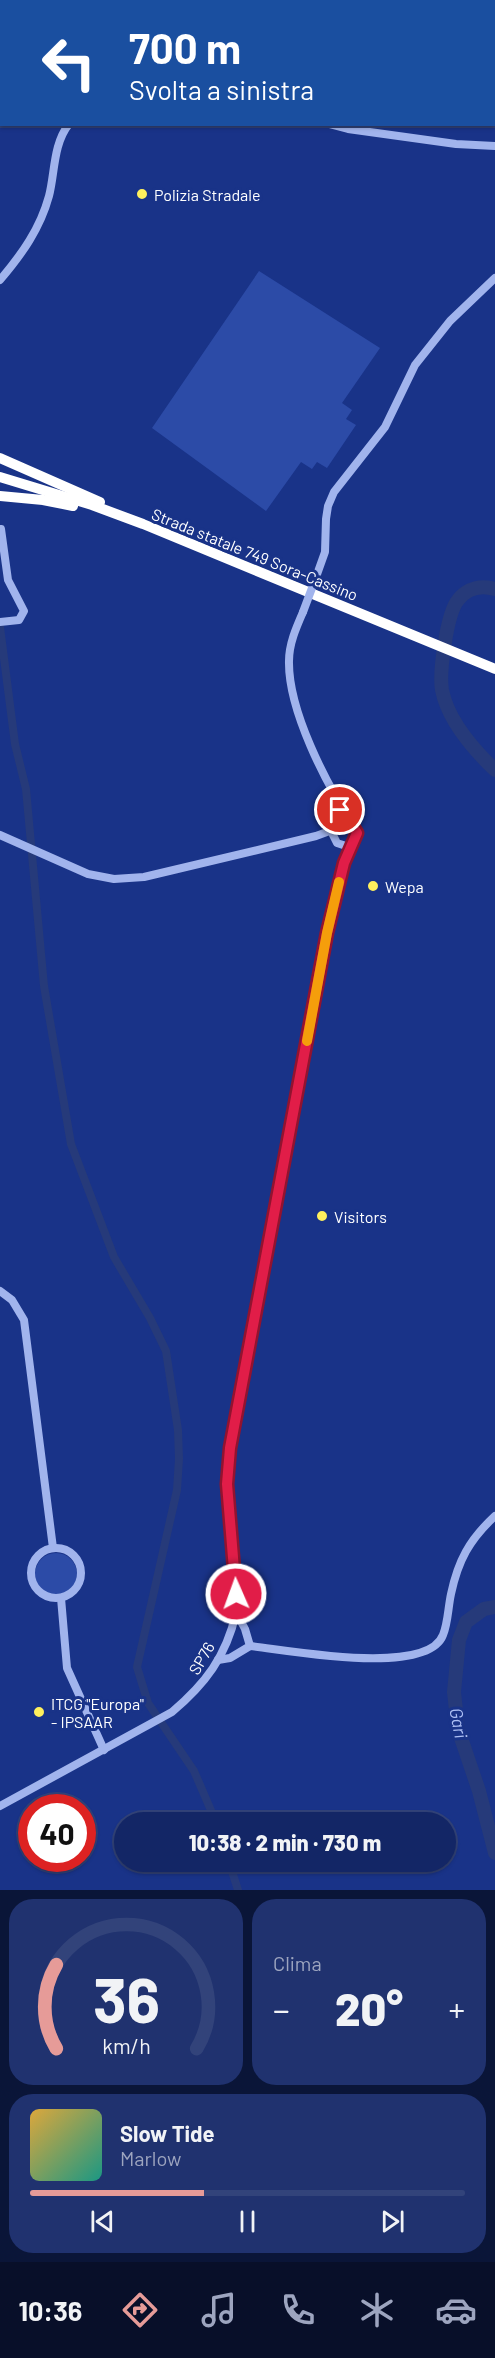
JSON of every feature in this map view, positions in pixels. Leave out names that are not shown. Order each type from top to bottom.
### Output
[{"type":"highway","points":[[0,459],[90,496],[143,524]]},
{"type":"highway","name":"Strada statale 749 Sora-Cassino","points":[[0,477],[92,505],[143,524],[495,669]]},
{"type":"highway","points":[[0,496],[60,503],[143,524]]},
{"type":"street","points":[[0,280],[26,247],[42,220],[50,194],[59,143],[68,126]]},
{"type":"street","points":[[337,126],[456,144],[495,146]]},
{"type":"street","points":[[316,836],[346,846],[355,842],[357,833],[341,807],[298,712],[291,687],[289,660],[293,638],[326,552],[328,506],[334,492],[386,427],[421,358],[450,321],[495,278]]},
{"type":"street","points":[[0,622],[21,618],[24,611],[8,580],[1,529]]},
{"type":"street","points":[[341,807],[333,835],[344,863]]},
{"type":"street","points":[[1,837],[96,876],[114,879],[144,877],[316,836],[344,822],[353,824]]},
{"type":"street","name":"SP76","points":[[0,1806],[172,1712],[197,1691],[218,1660],[236,1612],[236,1577],[227,1484],[230,1448],[327,933],[344,863],[355,842]]},
{"type":"street","points":[[0,1291],[12,1300],[24,1320],[54,1548]]},
{"type":"street","points":[[218,1660],[230,1658],[250,1646],[316,1654],[389,1659],[430,1650],[439,1645],[444,1633],[451,1595],[465,1551],[495,1516]]},
{"type":"street","points":[[54,1548],[70,1553],[80,1566],[81,1575],[75,1590],[61,1598],[45,1597],[39,1592],[31,1578],[30,1570],[38,1555],[54,1548]]},
{"type":"street","points":[[61,1598],[67,1668],[104,1750]]},
{"type":"street","points":[[236,1612],[246,1629],[250,1646]]},
{"type":"shaded area","points":[[259,271],[380,348],[342,403],[352,410],[346,419],[356,425],[327,468],[317,462],[312,469],[301,462],[266,511],[152,428]]},
{"type":"shaded area","points":[[56,1553],[71,1559],[77,1574],[71,1589],[56,1595],[41,1589],[35,1574],[41,1559]]},
{"type":"waterway","points":[[495,589],[475,588],[458,600],[447,629],[441,681],[445,701],[456,723],[470,744],[495,770]]},
{"type":"waterway","points":[[0,627],[15,744],[26,789],[44,986],[71,1144],[114,1257],[150,1318],[166,1351],[178,1430],[177,1490],[137,1667],[148,1703],[194,1771],[212,1812]]},
{"type":"waterway","name":"Gari","points":[[495,1607],[484,1609],[466,1622],[459,1640],[454,1692],[458,1729],[479,1791],[495,1853]]},
{"type":"waterway","points":[[232,1872],[238,1890]]},
{"type":"slow traffic","points":[[307,1041],[339,882]]},
{"type":"place","name":"Polizia Stradale","points":[[142,194]]},
{"type":"place","name":"Wepa","points":[[373,886]]},
{"type":"place","name":"Visitors","points":[[322,1216]]},
{"type":"place","name":"ITCG \"Europa\" - IPSAAR","points":[[39,1712]]},
{"type":"route","points":[[236,1594],[227,1484],[230,1448],[327,933],[344,863],[357,833],[341,807],[340,810]]}]
